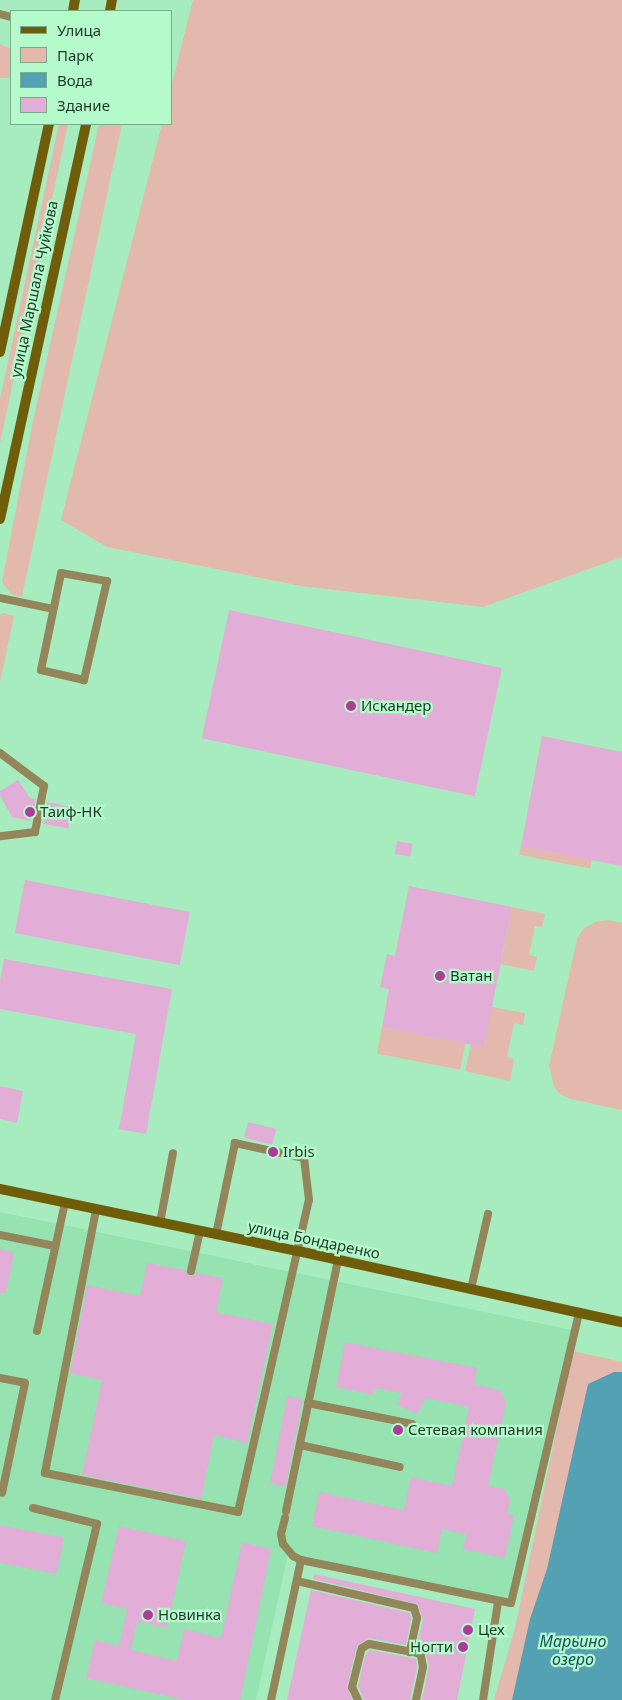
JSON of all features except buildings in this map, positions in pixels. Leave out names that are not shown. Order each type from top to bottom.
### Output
[{"type":"main road","name":"улица Маршала Чуйкова","points":[[0,352],[49,125]]},
{"type":"main road","name":"улица Маршала Чуйкова","points":[[0,519],[86,125]]},
{"type":"main road","name":"улица Бондаренко","points":[[0,1189],[200,1232],[298,1250],[622,1322]]},
{"type":"lane","points":[[61,573],[107,581],[84,680],[41,670],[53,608],[61,573]]},
{"type":"lane","points":[[0,598],[53,608]]},
{"type":"lane","points":[[0,753],[44,786],[34,832],[0,836]]},
{"type":"lane","points":[[96,1210],[45,1473],[238,1512],[309,1200],[304,1158],[235,1143],[216,1235]]},
{"type":"lane","points":[[160,1223],[173,1153]]},
{"type":"lane","points":[[37,1331],[64,1203]]},
{"type":"lane","points":[[471,1288],[488,1214]]},
{"type":"lane","points":[[191,1271],[200,1232]]},
{"type":"lane","points":[[0,1235],[55,1246]]},
{"type":"lane","points":[[338,1260],[281,1534],[283,1544],[293,1556],[301,1560],[508,1604],[513,1601],[579,1312]]},
{"type":"lane","points":[[0,1378],[25,1384],[2,1493]]},
{"type":"lane","points":[[308,1404],[412,1424]]},
{"type":"lane","points":[[300,1445],[400,1466]]},
{"type":"lane","points":[[33,1508],[96,1524],[55,1700]]},
{"type":"lane","points":[[271,1700],[301,1560]]},
{"type":"lane","points":[[296,1581],[414,1608],[417,1618],[410,1652]]},
{"type":"lane","points":[[483,1700],[498,1602]]},
{"type":"lane","points":[[358,1700],[352,1687],[362,1648],[374,1644],[418,1653],[424,1662],[416,1700]]},
{"type":"shaded area","points":[[0,1212],[572,1330],[510,1602],[288,1554],[256,1700],[0,1700]]},
{"type":"green space","points":[[193,0],[622,0],[622,557],[483,607],[301,586],[107,547],[61,520],[162,125],[172,125],[172,83]]},
{"type":"green space","points":[[0,44],[10,49],[10,78],[0,78]]},
{"type":"green space","points":[[59,125],[68,125],[0,443],[0,399]]},
{"type":"green space","points":[[99,125],[122,125],[22,597],[11,594],[2,582],[33,421]]},
{"type":"green space","points":[[3,613],[14,616],[0,682],[0,615]]},
{"type":"green space","points":[[521,846],[592,860],[590,869],[519,855]]},
{"type":"green space","points":[[512,907],[545,914],[542,927],[535,926],[529,955],[537,957],[534,971],[501,964]]},
{"type":"green space","points":[[608,920],[622,923],[622,1110],[571,1099],[560,1094],[554,1087],[549,1066],[577,939],[584,928],[596,922]]},
{"type":"green space","points":[[492,1007],[525,1013],[523,1025],[514,1023],[507,1057],[514,1059],[510,1081],[465,1071],[471,1044],[484,1047]]},
{"type":"green space","points":[[382,1027],[465,1043],[460,1070],[377,1054]]},
{"type":"green space","name":"Марьино озеро","points":[[573,1351],[622,1362],[622,1700],[494,1700],[515,1628]]},
{"type":"water","name":"Марьино озеро","points":[[614,1372],[622,1372],[622,1700],[512,1700],[530,1619],[547,1569],[588,1384]]},
{"type":"place","name":"Искандер","points":[[351,706]]},
{"type":"place","name":"Таиф-НК","points":[[30,812]]},
{"type":"place","name":"Ватан","points":[[440,976]]},
{"type":"place","name":"Irbis","points":[[273,1152]]},
{"type":"place","name":"Сетевая компания","points":[[398,1430]]},
{"type":"place","name":"Новинка","points":[[148,1615]]},
{"type":"place","name":"Цех","points":[[468,1630]]},
{"type":"place","name":"Ногти","points":[[463,1647]]}]
